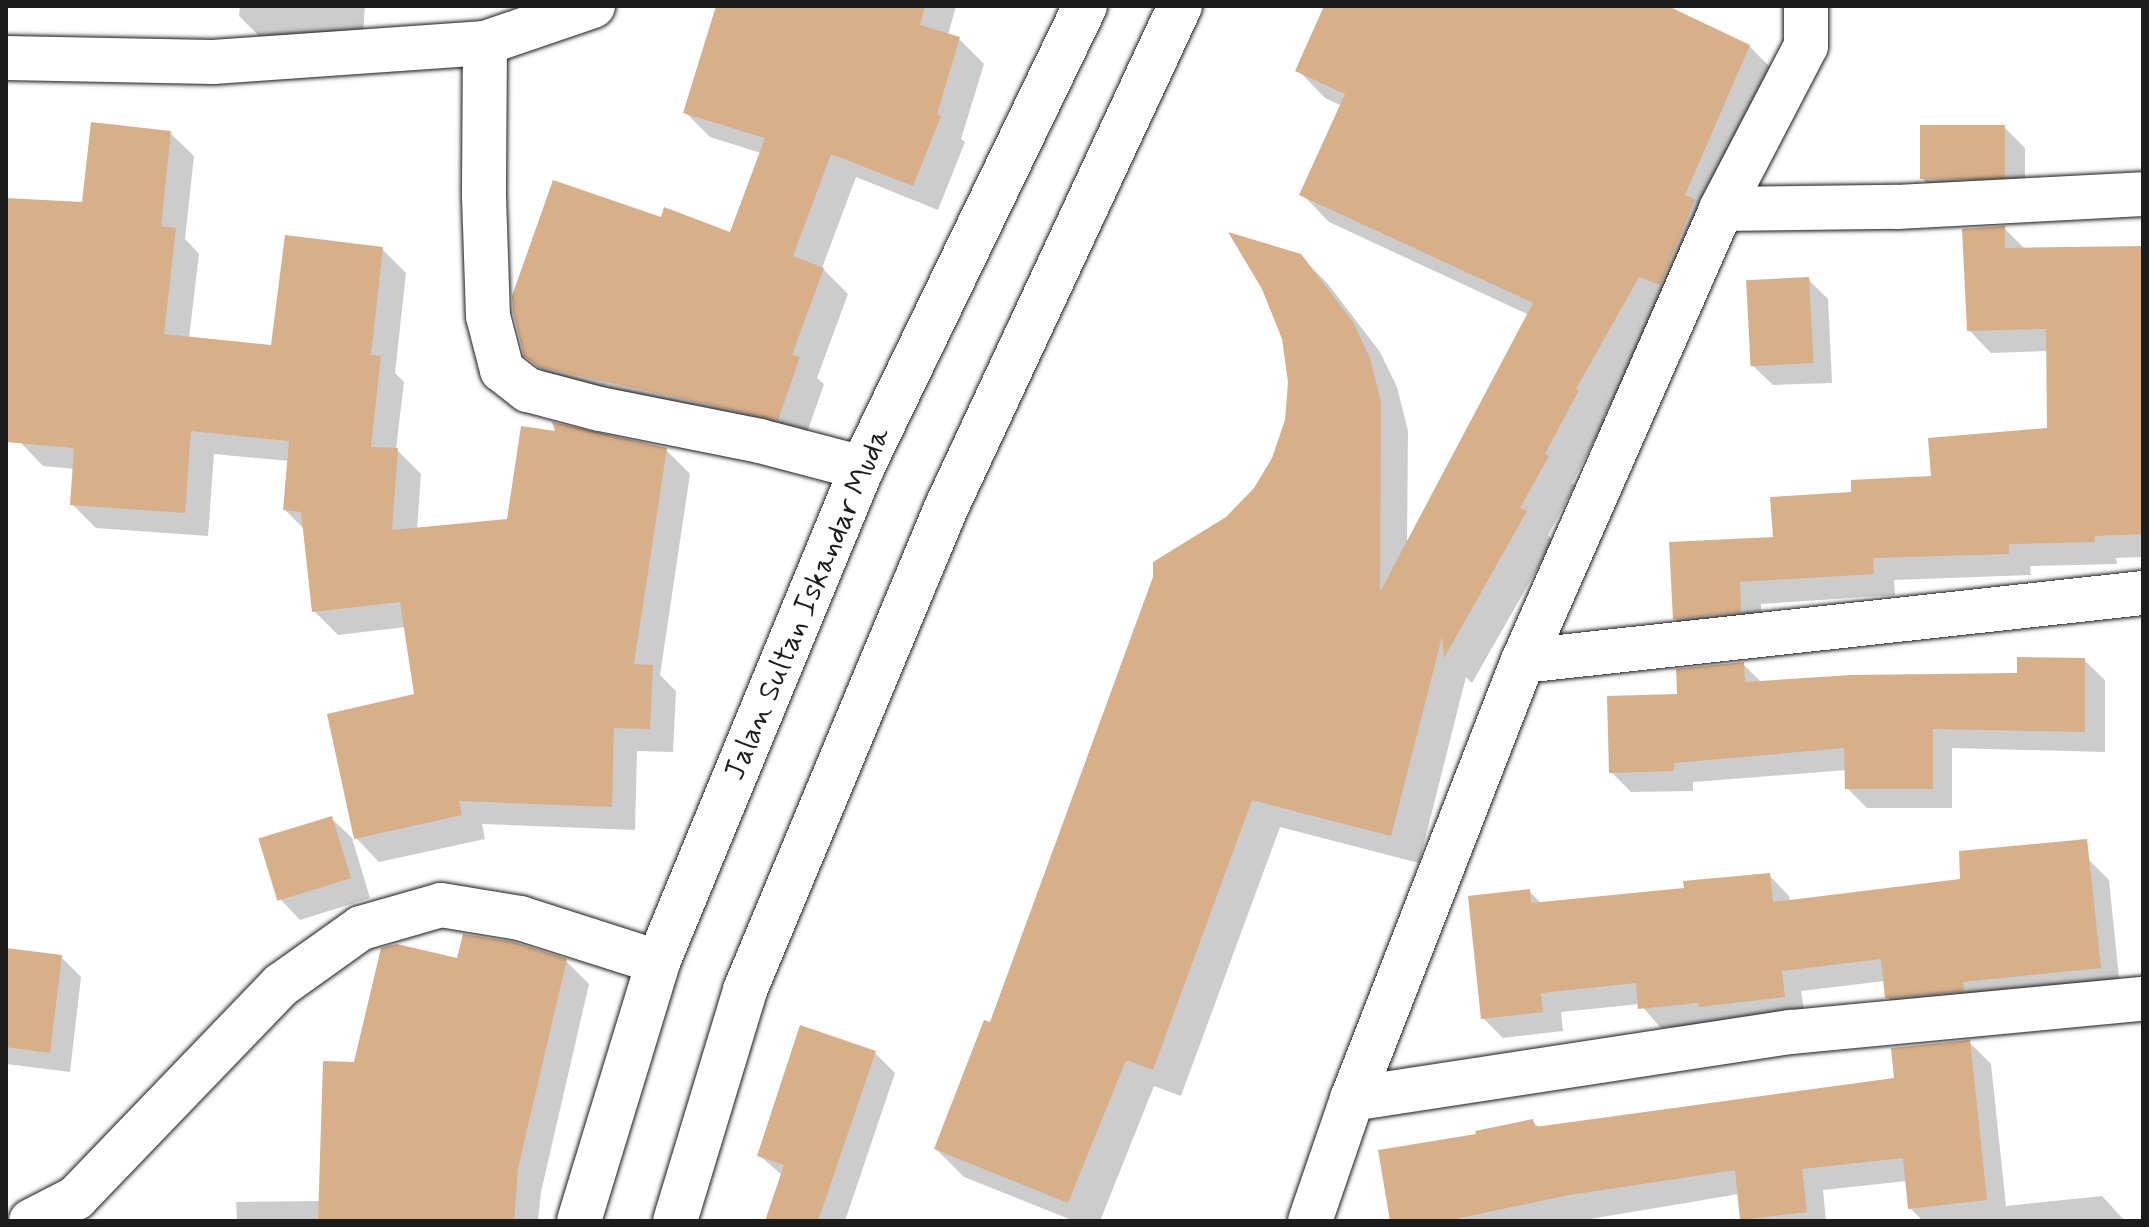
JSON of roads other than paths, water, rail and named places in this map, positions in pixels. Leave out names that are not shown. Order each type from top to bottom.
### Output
[{"type":"main road","points":[[6,58],[213,62],[485,43],[593,6]]},
{"type":"main road","name":"Jalan Sultan Iskandar Muda","points":[[579,1221],[658,962],[862,468],[1085,6]]},
{"type":"main road","points":[[675,1221],[751,975],[946,508],[1180,6]]},
{"type":"main road","points":[[1310,1221],[1352,1099],[1523,661],[1721,209],[1806,46],[1806,6]]},
{"type":"main road","points":[[485,43],[484,196],[488,316],[502,370],[528,390],[600,409],[760,441],[862,468]]},
{"type":"main road","points":[[1721,209],[1897,207],[2143,194]]},
{"type":"main road","points":[[1523,661],[2143,593]]},
{"type":"main road","points":[[31,1221],[76,1198],[281,985],[361,928],[441,905],[520,918],[658,962]]},
{"type":"main road","points":[[1352,1099],[1791,1032],[2143,999]]}]
